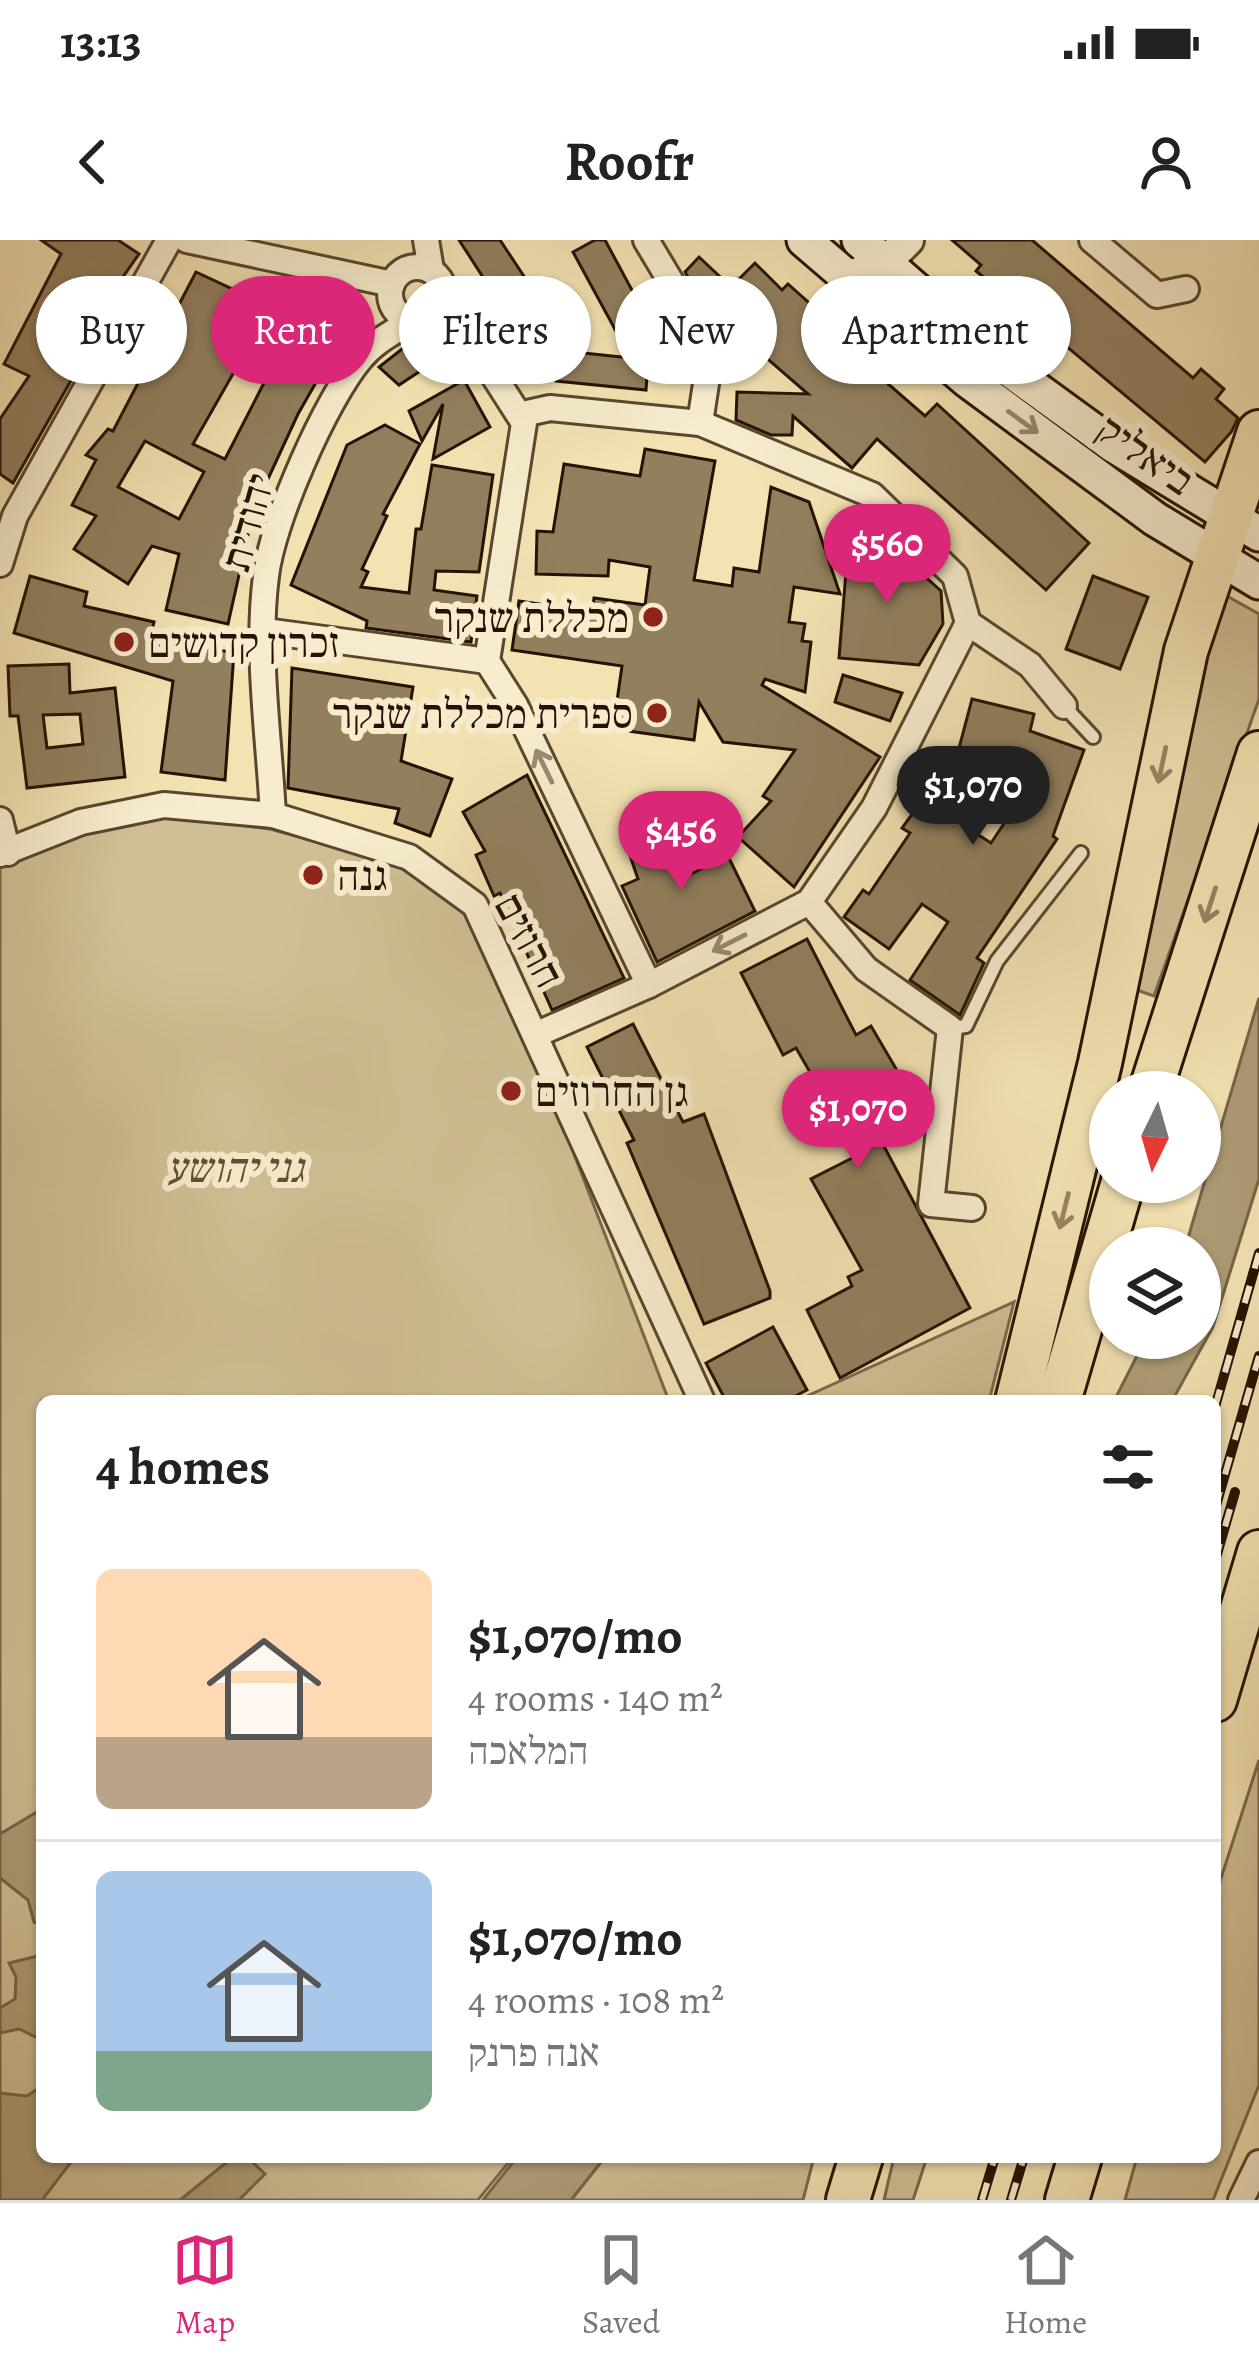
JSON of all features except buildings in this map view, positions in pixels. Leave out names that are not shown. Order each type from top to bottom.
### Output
[{"type":"highway","points":[[1018,1395],[1100,1063],[1186,651],[1242,553],[1259,432]]},
{"type":"highway","points":[[1157,1071],[1259,753]]},
{"type":"highway","points":[[1061,1395],[1117,1203]]},
{"type":"highway","points":[[1221,1680],[1259,1552]]},
{"type":"highway","points":[[822,2200],[831,2163]]},
{"type":"highway","points":[[848,2200],[863,2163]]},
{"type":"highway","points":[[860,2200],[864,2163]]},
{"type":"highway","points":[[1067,2200],[1078,2163]]},
{"type":"main road","name":"ביאליק","points":[[804,240],[850,276]]},
{"type":"main road","name":"ביאליק","points":[[858,240],[896,251],[999,362],[1113,445],[1242,553]]},
{"type":"main road","name":"ביאליק","points":[[972,384],[1155,519],[1242,553]]},
{"type":"street","points":[[0,564],[8,511],[169,240]]},
{"type":"street","points":[[187,240],[399,281]]},
{"type":"street","points":[[408,276],[423,240]]},
{"type":"street","points":[[646,240],[688,311],[709,364],[700,423]]},
{"type":"street","points":[[850,276],[858,240]]},
{"type":"street","points":[[1092,240],[1157,295],[1186,289]]},
{"type":"street","points":[[850,276],[896,251]]},
{"type":"street","name":"יהודית","points":[[273,815],[266,574],[304,460],[352,370],[376,343],[399,296]]},
{"type":"street","name":"יהודית","points":[[376,343],[399,328]]},
{"type":"street","points":[[503,384],[523,414],[487,662],[515,705],[649,985]]},
{"type":"street","points":[[523,414],[550,408],[700,423],[872,495],[955,576],[968,623],[1030,665],[1064,706]]},
{"type":"street","points":[[535,1035],[649,985],[808,902],[874,808],[968,623]]},
{"type":"street","points":[[265,631],[487,662]]},
{"type":"street","name":"חרוזים","points":[[4,854],[81,822],[164,806],[273,815],[409,856],[475,905],[699,1395]]},
{"type":"street","points":[[0,820],[4,854]]},
{"type":"street","points":[[808,902],[866,969],[950,1028],[931,1204],[972,1208]]},
{"type":"street","points":[[1241,2200],[1259,2163]]},
{"type":"lane","points":[[1064,706],[1093,737]]},
{"type":"lane","points":[[950,1028],[966,1026],[997,961],[1081,853]]},
{"type":"green space","points":[[1218,591],[1259,614],[1259,699],[1154,996],[1128,987]]},
{"type":"green space","name":"גני יהושע","points":[[162,815],[270,829],[402,865],[455,901],[476,929],[529,1037],[667,1395],[36,1395],[36,2163],[508,2163],[478,2200],[0,2200],[0,859],[86,827]]},
{"type":"green space","points":[[1014,1302],[991,1395],[809,1395]]},
{"type":"green space","points":[[1259,1760],[1259,2085],[1213,2200],[1125,2200],[1135,2163],[1221,2163],[1221,1878]]},
{"type":"green space","points":[[600,2163],[812,2163],[803,2200],[571,2200]]},
{"type":"green space","points":[[893,2163],[925,2163],[913,2200],[884,2200]]},
{"type":"shaded area","points":[[1259,998],[1259,1179],[1221,1301],[1221,1227],[1191,1227],[1198,1203],[1221,1203],[1221,1126]]},
{"type":"shaded area","points":[[1135,1359],[1195,1359],[1175,1395],[1117,1395]]},
{"type":"shaded area","points":[[36,1813],[36,1922],[28,1900],[0,1878],[0,1834]]},
{"type":"shaded area","points":[[36,1956],[36,2037],[19,2029],[0,2033],[0,2008],[15,1999],[16,1977],[9,1963]]},
{"type":"shaded area","points":[[36,2090],[36,2163],[70,2163],[42,2200],[0,2200],[0,2093],[27,2096]]},
{"type":"shaded area","points":[[226,2163],[253,2163],[265,2174],[239,2200],[180,2200]]},
{"type":"shaded area","points":[[512,2163],[600,2163],[571,2200],[483,2200]]},
{"type":"railway","points":[[1218,1395],[1259,1253]]},
{"type":"railway","points":[[1221,1488],[1259,1356]]},
{"type":"railway","points":[[1221,1540],[1235,1492]]},
{"type":"railway","points":[[982,2200],[993,2163]]},
{"type":"railway","points":[[1011,2200],[1022,2163]]},
{"type":"place","name":"מכללת שנקר","points":[[653,617]]},
{"type":"place","name":"זכרון קדושים","points":[[124,642]]},
{"type":"place","name":"ספרית מכללת שנקר","points":[[657,713]]},
{"type":"place","name":"גנה","points":[[313,875]]},
{"type":"place","name":"גן החרוזים","points":[[511,1091]]}]
